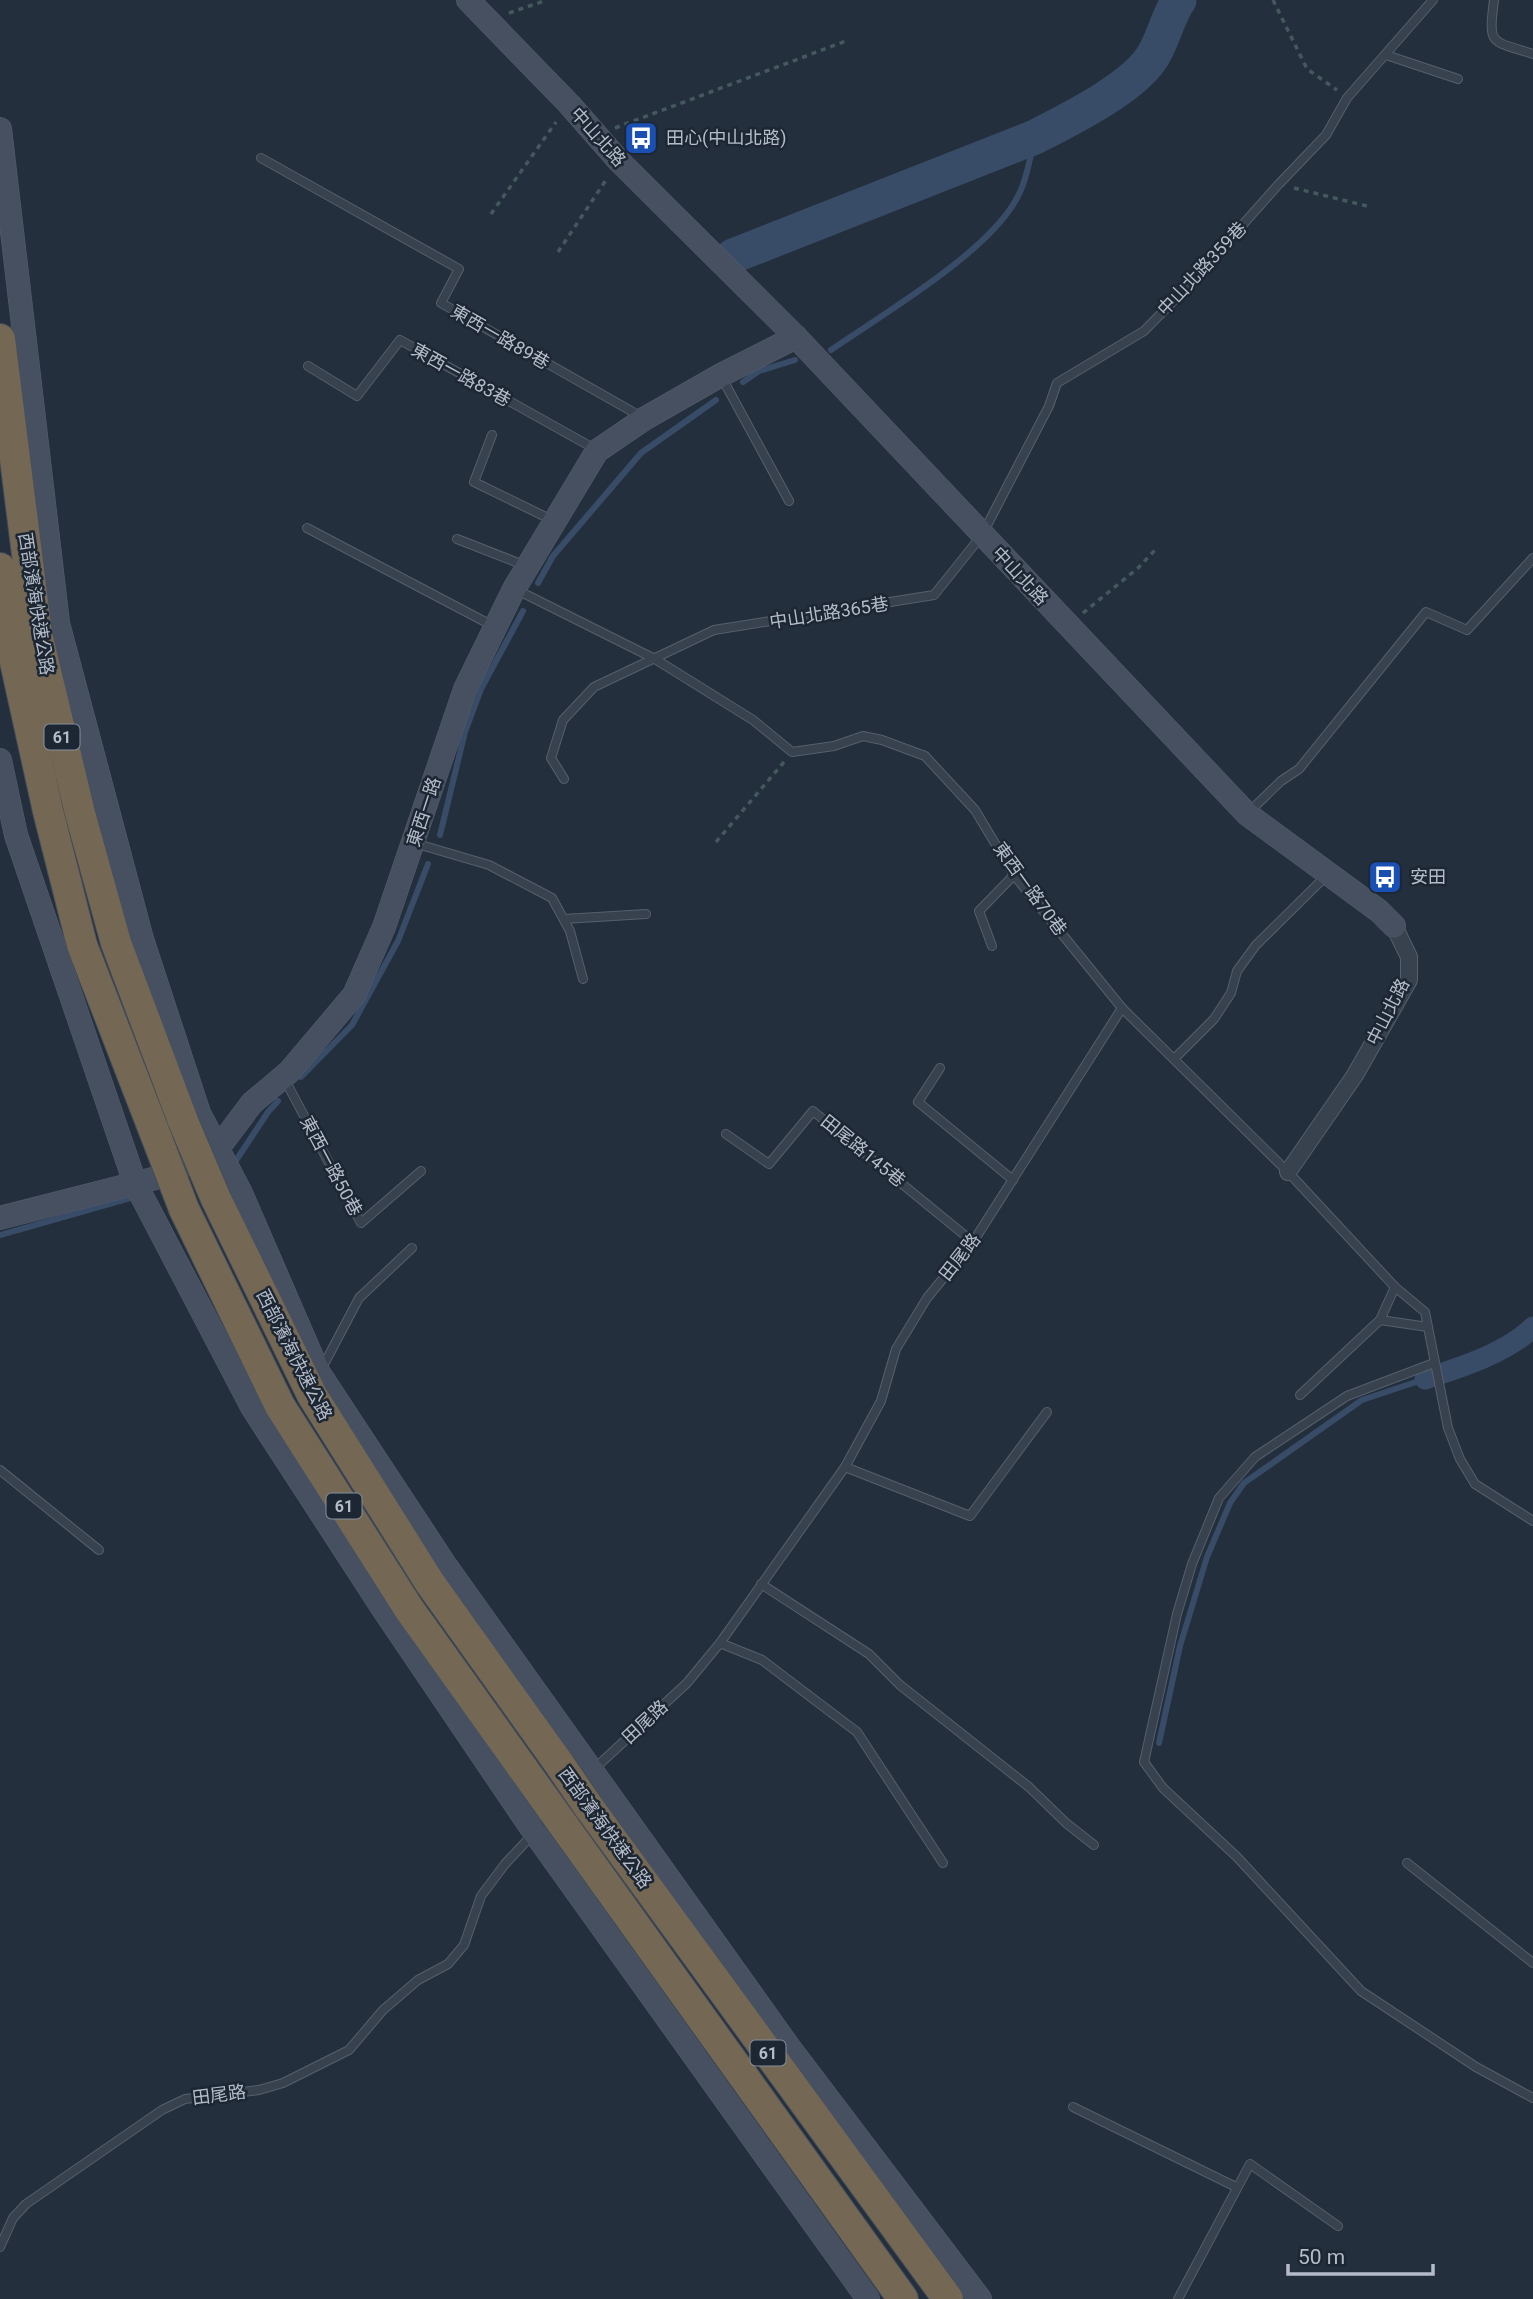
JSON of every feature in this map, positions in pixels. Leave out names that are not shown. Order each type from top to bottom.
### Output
[{"type":"highway","name":"西部濱海快速公路","points":[[0,339],[40,647],[80,813],[116,943],[183,1121],[216,1199],[312,1395],[430,1583],[588,1806],[948,2299]]},
{"type":"highway","name":"西部濱海快速公路","points":[[0,568],[11,643],[48,811],[82,945],[184,1209],[281,1406],[409,1609],[903,2299]]},
{"type":"street","name":"中山北路","points":[[468,0],[569,104],[619,161],[796,337],[1247,814],[1379,911],[1394,926],[1409,957],[1409,980],[1354,1075],[1288,1172]]},
{"type":"street","points":[[0,129],[58,623],[142,939],[200,1113],[219,1147],[319,1373],[446,1566],[789,2047],[980,2299]]},
{"type":"street","name":"東西一路","points":[[0,1218],[160,1177],[219,1147],[252,1103],[283,1077],[354,995],[384,927],[465,689],[514,589],[597,451],[644,419],[721,375],[796,337]]},
{"type":"street","points":[[0,760],[16,835],[135,1183],[253,1407],[383,1609],[534,1832],[868,2299]]},
{"type":"lane","name":"中山北路359巷","points":[[982,535],[1049,406],[1057,383],[1144,331],[1326,135],[1348,97],[1433,0]]},
{"type":"lane","points":[[1494,0],[1489,32],[1498,42],[1533,54]]},
{"type":"lane","points":[[1386,55],[1458,79]]},
{"type":"lane","name":"東西一路89巷","points":[[261,158],[459,269],[441,303],[644,419]]},
{"type":"lane","name":"東西一路83巷","points":[[308,366],[357,396],[400,341],[597,451]]},
{"type":"lane","points":[[721,375],[789,501]]},
{"type":"lane","points":[[492,435],[474,482],[554,521]]},
{"type":"lane","points":[[307,528],[494,626]]},
{"type":"lane","name":"中山北路365巷","points":[[565,779],[551,758],[564,720],[594,687],[714,630],[934,594],[982,535]]},
{"type":"lane","points":[[457,539],[528,567]]},
{"type":"lane","points":[[1247,814],[1281,781],[1300,769],[1426,612],[1467,630],[1533,558]]},
{"type":"lane","points":[[514,589],[655,659],[753,720],[792,752]]},
{"type":"lane","name":"東西一路70巷","points":[[792,752],[834,747],[863,736],[925,756],[975,810],[1014,875],[1122,1008],[1288,1172],[1395,1287],[1425,1312],[1448,1428],[1460,1459],[1475,1484],[1533,1521]]},
{"type":"lane","points":[[414,843],[489,865],[552,898],[570,931],[583,979]]},
{"type":"lane","points":[[1174,1059],[1214,1019],[1231,993],[1237,971],[1256,945],[1329,873]]},
{"type":"lane","points":[[992,946],[979,911],[1014,875]]},
{"type":"lane","points":[[564,919],[646,914]]},
{"type":"lane","name":"田尾路","points":[[0,2247],[13,2218],[26,2203],[162,2110],[185,2099],[259,2090],[283,2083],[349,2050],[383,2010],[418,1980],[448,1964],[464,1945],[481,1896],[534,1832],[593,1770],[687,1683],[720,1643],[845,1467],[881,1401],[896,1349],[927,1298],[973,1242],[1122,1008]]},
{"type":"lane","points":[[940,1068],[918,1101],[1013,1180]]},
{"type":"lane","name":"東西一路50巷","points":[[283,1077],[361,1223],[421,1171]]},
{"type":"lane","name":"田尾路145巷","points":[[726,1134],[769,1164],[813,1111],[973,1242]]},
{"type":"lane","points":[[319,1373],[359,1298],[412,1248]]},
{"type":"lane","points":[[1300,1395],[1380,1320],[1395,1287]]},
{"type":"lane","points":[[1380,1320],[1428,1327]]},
{"type":"lane","points":[[1434,1363],[1347,1396],[1255,1457],[1219,1498],[1192,1564],[1177,1614],[1144,1762],[1163,1788],[1237,1857],[1361,1991],[1476,2067],[1533,2098]]},
{"type":"lane","points":[[845,1467],[970,1516],[1047,1412]]},
{"type":"lane","points":[[0,1470],[99,1550]]},
{"type":"lane","points":[[761,1584],[869,1654],[900,1685],[1029,1787],[1094,1846]]},
{"type":"lane","points":[[720,1643],[762,1660],[857,1732],[943,1863]]},
{"type":"lane","points":[[1407,1863],[1533,1963]]},
{"type":"lane","points":[[1073,2107],[1236,2187]]},
{"type":"lane","points":[[1178,2299],[1250,2164],[1338,2226]]},
{"type":"path","points":[[488,21],[547,0]]},
{"type":"path","points":[[1273,0],[1307,69],[1348,97]]},
{"type":"path","points":[[596,135],[846,41]]},
{"type":"path","points":[[491,214],[569,104]]},
{"type":"path","points":[[558,252],[619,161]]},
{"type":"path","points":[[1278,185],[1371,207]]},
{"type":"path","points":[[1068,626],[1138,568],[1158,547]]},
{"type":"path","points":[[716,842],[792,752]]},
{"type":"waterway","points":[[733,256],[1035,137],[1082,112],[1117,90],[1145,66],[1154,54],[1179,0]]},
{"type":"waterway","points":[[831,350],[935,279],[986,237],[1006,215],[1019,194],[1035,137]]},
{"type":"waterway","points":[[743,382],[759,371],[795,360]]},
{"type":"waterway","points":[[538,583],[553,556],[641,453],[716,400]]},
{"type":"waterway","points":[[440,835],[465,732],[481,689],[523,611]]},
{"type":"waterway","points":[[301,1077],[352,1025],[398,941],[428,864]]},
{"type":"waterway","points":[[237,1159],[278,1101]]},
{"type":"waterway","points":[[0,1235],[130,1198]]},
{"type":"waterway","points":[[1425,1379],[1496,1352],[1533,1327]]},
{"type":"waterway","points":[[1159,1743],[1180,1646],[1207,1557],[1230,1503],[1244,1483],[1362,1400],[1425,1379]]},
{"type":"place","name":"田心(中山北路)","points":[[641,138]]},
{"type":"place","name":"安田","points":[[1385,877]]}]
